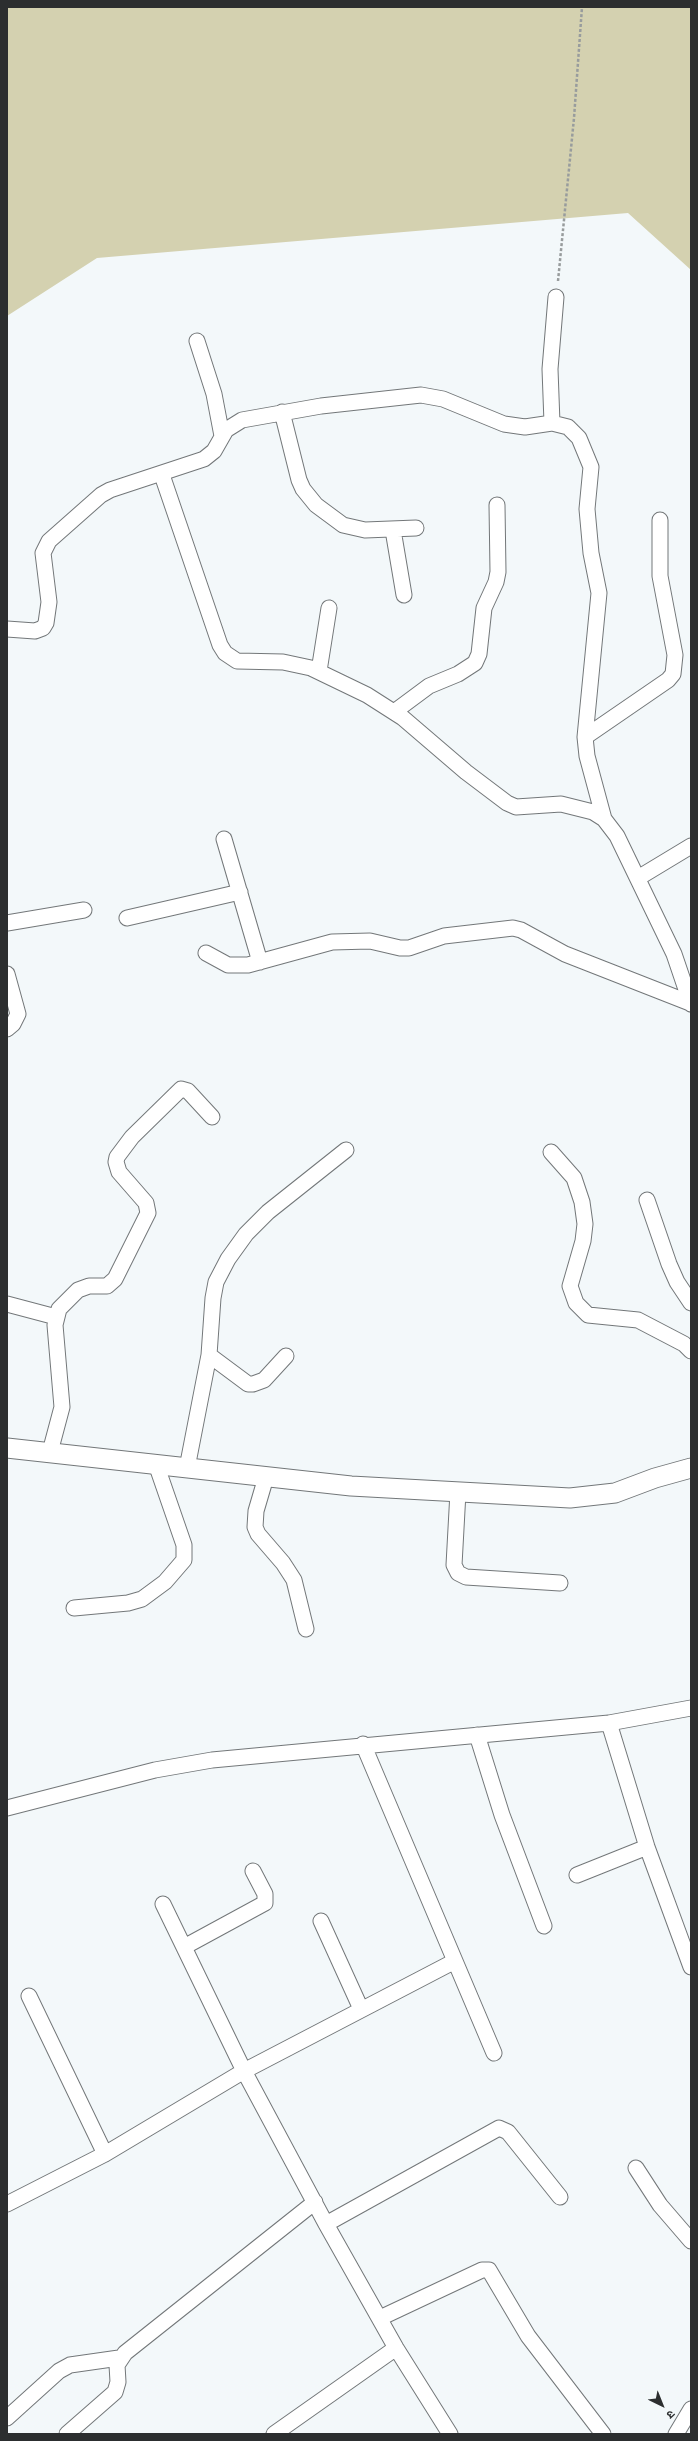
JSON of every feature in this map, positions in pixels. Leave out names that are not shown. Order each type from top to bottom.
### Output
[{"type":"street","points":[[552,423],[550,369],[556,297]]},
{"type":"street","points":[[197,341],[214,394],[222,436]]},
{"type":"street","points":[[7,629],[39,630],[48,619],[49,602],[43,554],[49,541],[100,495],[122,485],[162,475],[204,460],[214,452],[222,436],[232,425],[242,420],[282,412],[421,395],[443,399],[504,424],[525,427],[552,423],[568,427],[575,433],[585,449],[591,467],[587,509],[590,553],[599,594],[585,737],[587,756],[604,819]]},
{"type":"street","points":[[282,412],[299,480],[303,490],[316,506],[343,525],[365,530],[416,528]]},
{"type":"street","points":[[162,475],[220,645],[225,653],[237,661],[283,662],[319,671],[394,712],[507,803],[516,807],[561,804],[593,812],[604,819],[617,836],[674,954],[691,1004]]},
{"type":"street","points":[[394,712],[429,686],[458,674],[475,663],[479,654],[484,608],[497,577],[497,505]]},
{"type":"street","points":[[585,737],[668,680],[673,674],[675,655],[660,576],[660,520]]},
{"type":"street","points":[[393,530],[404,595]]},
{"type":"street","points":[[319,671],[329,608]]},
{"type":"street","points":[[224,839],[260,962]]},
{"type":"street","points":[[638,878],[691,846]]},
{"type":"street","points":[[127,918],[240,892]]},
{"type":"street","points":[[7,923],[84,910]]},
{"type":"street","points":[[206,952],[228,965],[260,962],[332,942],[370,941],[400,948],[409,948],[444,936],[513,928],[521,930],[565,954],[691,1004]]},
{"type":"street","points":[[7,974],[18,1014],[13,1024],[7,1029]]},
{"type":"street","points":[[50,1452],[62,1407],[55,1325],[56,1317],[67,1299],[78,1290],[89,1286],[107,1286],[115,1279],[148,1213],[146,1202],[116,1167],[116,1157],[120,1150],[181,1090],[188,1091],[212,1117]]},
{"type":"street","points":[[187,1468],[209,1355],[216,1282],[228,1259],[246,1234],[268,1212],[346,1150]]},
{"type":"street","points":[[551,1152],[574,1178],[580,1192],[584,1214],[583,1240],[570,1286],[576,1303],[588,1315],[638,1320],[691,1350]]},
{"type":"street","points":[[647,1200],[669,1264],[677,1282],[691,1303]]},
{"type":"street","points":[[7,1304],[56,1317]]},
{"type":"street","points":[[209,1355],[248,1384],[253,1384],[264,1380],[286,1356]]},
{"type":"street","points":[[7,1448],[351,1486],[555,1498],[596,1497],[615,1493],[655,1478],[691,1468]]},
{"type":"street","points":[[74,1608],[128,1603],[142,1599],[165,1582],[184,1560],[184,1545],[156,1464]]},
{"type":"street","points":[[266,1477],[256,1511],[255,1527],[258,1534],[283,1563],[294,1580],[306,1629]]},
{"type":"street","points":[[458,1492],[454,1565],[458,1572],[466,1577],[560,1584]]},
{"type":"street","points":[[7,1808],[141,1774],[212,1760],[363,1744],[609,1723],[691,1708]]},
{"type":"street","points":[[609,1723],[647,1847],[691,1967]]},
{"type":"street","points":[[477,1735],[502,1815],[544,1926]]},
{"type":"street","points":[[363,1744],[494,2053]]},
{"type":"street","points":[[577,1874],[647,1847]]},
{"type":"street","points":[[184,1947],[265,1903],[265,1894],[254,1871]]},
{"type":"street","points":[[164,1904],[244,2071],[326,2224],[396,2348],[450,2434]]},
{"type":"street","points":[[321,1921],[361,2009]]},
{"type":"street","points":[[7,2204],[105,2154],[244,2071],[455,1961]]},
{"type":"street","points":[[29,1996],[105,2154]]},
{"type":"street","points":[[326,2224],[498,2128],[508,2132],[560,2197]]},
{"type":"street","points":[[636,2168],[664,2210],[691,2241]]},
{"type":"street","points":[[7,2418],[59,2371],[70,2365],[120,2358],[315,2202]]},
{"type":"street","points":[[380,2318],[482,2270],[489,2270],[528,2336],[603,2434]]},
{"type":"street","points":[[274,2434],[396,2348]]},
{"type":"street","points":[[67,2434],[115,2392],[120,2358]]},
{"type":"street","points":[[676,2434],[691,2409]]},
{"type":"path","points":[[556,297],[570,168],[582,7]]},
{"type":"shaded area","points":[[7,7],[691,7],[691,270],[628,213],[97,258],[7,316]]}]
